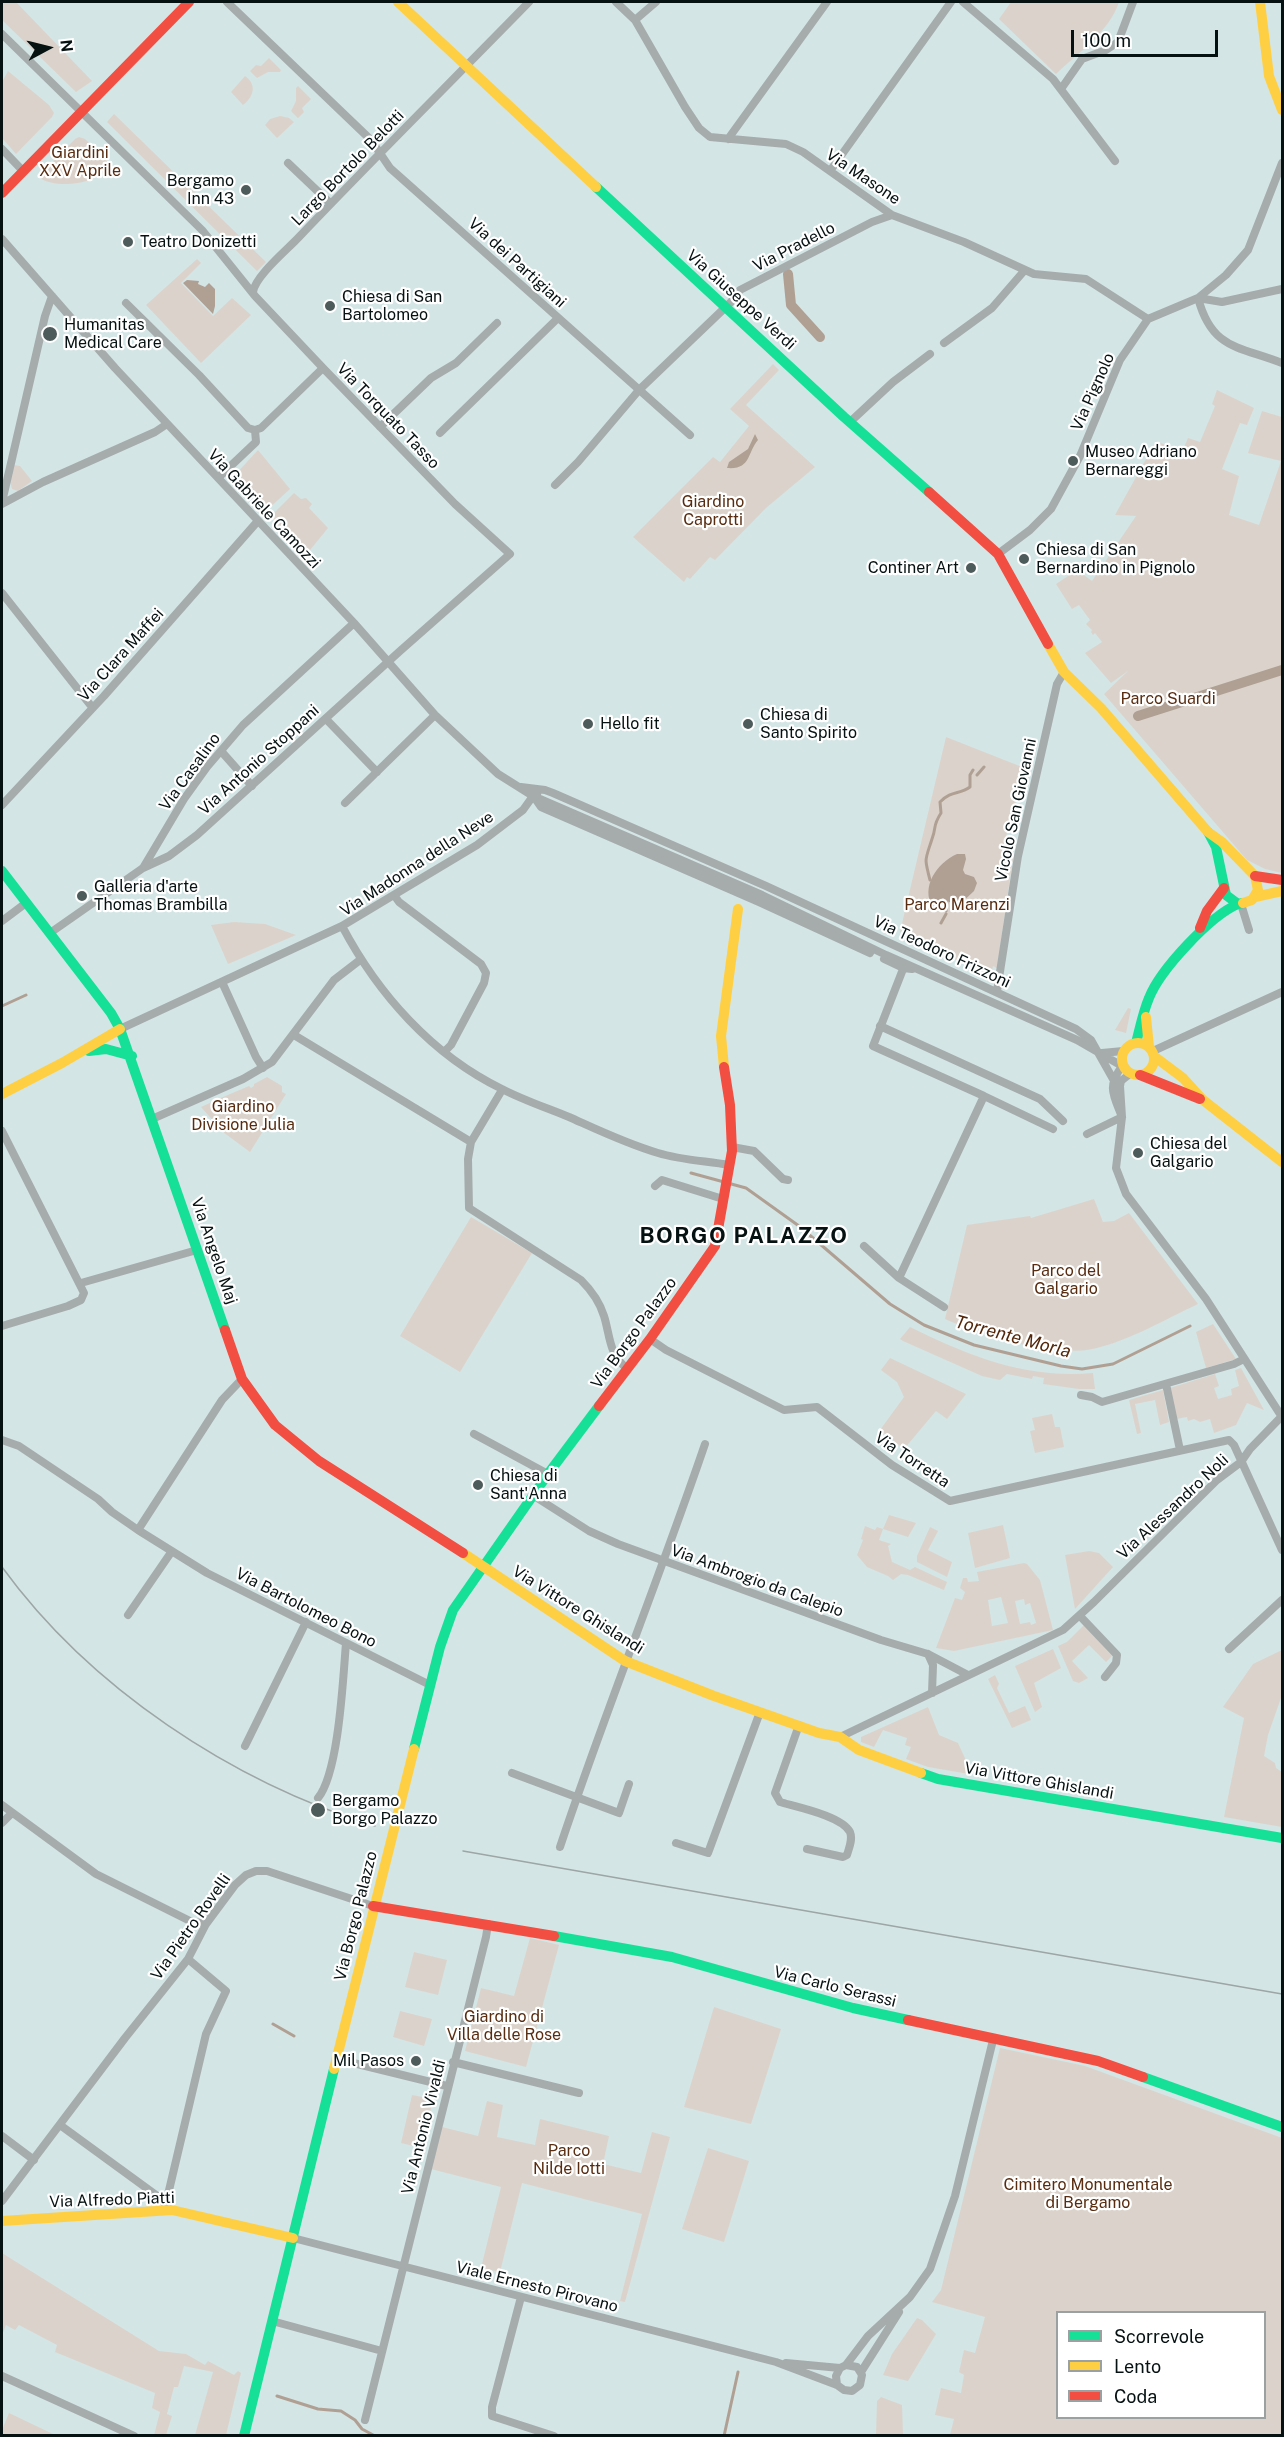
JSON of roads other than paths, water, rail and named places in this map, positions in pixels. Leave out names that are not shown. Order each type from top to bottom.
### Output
[{"type":"street","points":[[2,193],[80,110],[189,2]]},
{"type":"street","name":"Via dei Partigiani","points":[[227,2],[371,140],[390,168],[639,390]]},
{"type":"street","name":"Via Giuseppe Verdi","points":[[398,2],[850,422],[998,554],[1064,672],[1101,708],[1208,832]]},
{"type":"street","name":"Largo Bortolo Belotti","points":[[253,292],[254,285],[330,203],[529,2]]},
{"type":"street","name":"Via Masone","points":[[616,2],[635,20],[699,128],[710,137],[786,144],[803,152],[892,215],[964,242],[1024,271],[1086,279],[1148,319]]},
{"type":"street","points":[[635,20],[656,2]]},
{"type":"street","points":[[728,139],[827,2]]},
{"type":"street","points":[[830,171],[951,2]]},
{"type":"street","points":[[963,2],[1061,89],[1115,161]]},
{"type":"street","points":[[1061,89],[1082,59],[1106,50],[1118,42],[1133,2]]},
{"type":"street","points":[[1260,2],[1269,76],[1282,110]]},
{"type":"street","name":"Via Torquato Tasso","points":[[2,34],[202,230],[253,292],[323,368],[477,526],[510,554]]},
{"type":"street","points":[[2,149],[23,171]]},
{"type":"street","points":[[288,163],[330,203]]},
{"type":"street","points":[[1148,319],[1198,298],[1241,260],[1251,246],[1282,163]]},
{"type":"street","name":"Via Pradello","points":[[555,485],[578,462],[639,390],[726,307],[740,290],[872,222],[892,215]]},
{"type":"street","name":"Via Gabriele Camozzi","points":[[2,239],[167,424],[219,477],[257,522],[354,624],[435,715],[482,761],[533,796],[731,886]]},
{"type":"street","points":[[944,343],[992,308],[1024,271]]},
{"type":"street","points":[[1198,298],[1222,302],[1282,289]]},
{"type":"street","points":[[2,503],[45,316],[52,296]]},
{"type":"street","points":[[1198,298],[1208,325],[1224,342],[1282,363]]},
{"type":"street","points":[[126,303],[200,375],[248,428],[255,430],[261,428],[323,368]]},
{"type":"street","points":[[440,434],[558,318]]},
{"type":"street","name":"Via Pignolo","points":[[998,554],[1030,530],[1051,508],[1080,456],[1120,360],[1148,319]]},
{"type":"street","points":[[380,427],[431,378],[456,363],[497,323]]},
{"type":"street","points":[[850,422],[893,382],[930,354]]},
{"type":"street","points":[[639,390],[690,435]]},
{"type":"street","points":[[2,503],[155,432],[167,424]]},
{"type":"street","points":[[219,477],[256,442],[255,430]]},
{"type":"street","name":"Via Clara Maffei","points":[[2,805],[257,522]]},
{"type":"street","name":"Via Antonio Stoppani","points":[[143,868],[169,856],[252,786],[510,554]]},
{"type":"street","points":[[2,593],[92,707]]},
{"type":"street","name":"Via Casalino","points":[[50,933],[143,868],[184,799],[243,725],[354,624]]},
{"type":"street","name":"Vicolo San Giovanni","points":[[997,991],[1018,856],[1057,684],[1064,672]]},
{"type":"street","points":[[345,803],[435,715]]},
{"type":"street","points":[[326,718],[377,772]]},
{"type":"street","points":[[221,751],[252,786]]},
{"type":"street","name":"Via Gabriele Camozzi","points":[[516,786],[545,790],[572,798],[746,876]]},
{"type":"street","points":[[533,796],[545,790]]},
{"type":"street","name":"Via Gabriele Camozzi","points":[[533,796],[541,807],[731,886]]},
{"type":"street","name":"Via Madonna della Neve","points":[[533,796],[523,810],[477,845],[342,926],[360,960],[403,1015],[444,1052],[482,1078],[502,1090],[626,1142],[659,1153],[729,1167]]},
{"type":"street","points":[[567,810],[572,798]]},
{"type":"street","points":[[1208,832],[1222,842],[1251,873],[1259,886],[1255,897]]},
{"type":"street","points":[[1208,832],[1216,847],[1228,897],[1239,904],[1249,930]]},
{"type":"street","name":"Via Angelo Maj","points":[[2,871],[111,1013],[120,1029],[132,1056],[242,1379],[258,1404],[285,1434],[302,1448],[483,1567]]},
{"type":"street","points":[[1198,931],[1207,911],[1233,871],[1282,880]]},
{"type":"street","points":[[738,909],[746,876]]},
{"type":"street","name":"Via Teodoro Frizzoni","points":[[746,876],[1083,1033],[1100,1053]]},
{"type":"street","name":"Via Teodoro Frizzoni","points":[[731,886],[904,965],[920,969],[1045,1025],[1131,1071]]},
{"type":"street","points":[[1203,1101],[1131,1071],[1123,1052],[1136,1043],[1154,987],[1198,931],[1226,909],[1255,897],[1282,891]]},
{"type":"street","points":[[394,895],[399,903],[481,964],[486,973],[484,983],[451,1045],[444,1052]]},
{"type":"street","points":[[2,921],[26,903]]},
{"type":"street","name":"Via Borgo Palazzo","points":[[244,2436],[373,1906],[430,1685],[453,1610],[548,1474],[650,1339],[715,1246],[732,1146],[731,1115],[725,1082],[721,1036],[738,909]]},
{"type":"street","points":[[2,1094],[77,1055],[120,1029],[342,926]]},
{"type":"street","points":[[152,1119],[243,1079],[272,1062],[337,977],[360,960]]},
{"type":"street","points":[[904,965],[873,1046],[1053,1129]]},
{"type":"street","points":[[222,982],[263,1068]]},
{"type":"street","points":[[1153,1052],[1282,992]]},
{"type":"street","points":[[1113,1079],[1131,1071],[1149,1071],[1155,1064],[1146,1009]]},
{"type":"street","points":[[880,1026],[1040,1099],[1063,1121]]},
{"type":"street","points":[[294,1035],[471,1142]]},
{"type":"street","points":[[1136,1043],[1153,1052],[1183,1078],[1203,1101],[1282,1162]]},
{"type":"street","points":[[77,1055],[106,1049],[132,1056]]},
{"type":"street","name":"Via Teodoro Frizzoni","points":[[1100,1053],[1123,1052]]},
{"type":"street","points":[[1100,1053],[1113,1079],[1114,1095],[1122,1117]]},
{"type":"street","points":[[1131,1071],[1121,1081],[1120,1086],[1122,1117],[1116,1168],[1126,1194],[1206,1299],[1282,1417]]},
{"type":"street","points":[[502,1090],[471,1142],[468,1159],[469,1208],[588,1286],[604,1315],[618,1362],[627,1368]]},
{"type":"street","points":[[899,1278],[984,1096]]},
{"type":"street","points":[[1088,1134],[1122,1117]]},
{"type":"street","points":[[2,1131],[81,1283],[84,1293],[81,1300],[68,1306],[2,1326]]},
{"type":"street","points":[[732,1146],[754,1151],[783,1179],[788,1180]]},
{"type":"street","points":[[655,1186],[662,1180],[723,1197]]},
{"type":"street","points":[[864,1246],[899,1278],[944,1307]]},
{"type":"street","points":[[81,1283],[197,1250]]},
{"type":"street","name":"Via Torretta","points":[[650,1339],[676,1355],[784,1410],[817,1407],[892,1465],[950,1501],[1229,1440],[1234,1444],[1242,1462]]},
{"type":"street","points":[[1081,1395],[1102,1402],[1234,1364],[1244,1359]]},
{"type":"street","points":[[138,1530],[222,1400],[242,1379]]},
{"type":"street","points":[[1166,1384],[1180,1450]]},
{"type":"street","name":"Via Alessandro Noli","points":[[840,1737],[1063,1630],[1080,1616],[1217,1480],[1242,1462],[1250,1449],[1282,1417]]},
{"type":"street","points":[[474,1434],[548,1474]]},
{"type":"street","name":"Via Bartolomeo Bono","points":[[2,1440],[19,1446],[98,1498],[112,1512],[138,1530],[207,1573],[430,1685]]},
{"type":"street","points":[[2,1445],[12,1443]]},
{"type":"street","points":[[560,1847],[625,1661],[665,1563],[705,1444]]},
{"type":"street","points":[[1242,1462],[1282,1550]]},
{"type":"street","name":"Via Ambrogio da Calepio","points":[[534,1496],[579,1525],[618,1544],[881,1640],[928,1654],[968,1675]]},
{"type":"street","points":[[128,1615],[172,1551]]},
{"type":"street","name":"Via Vittore Ghislandi","points":[[483,1567],[625,1661],[760,1712],[840,1737],[859,1750],[938,1779],[1282,1838]]},
{"type":"street","points":[[1229,1649],[1282,1600]]},
{"type":"street","points":[[1080,1616],[1117,1655],[1116,1663],[1105,1677]]},
{"type":"street","points":[[245,1746],[306,1622]]},
{"type":"street","points":[[318,1798],[322,1793],[334,1752],[346,1643]]},
{"type":"street","points":[[928,1654],[933,1665],[932,1693]]},
{"type":"street","points":[[676,1843],[708,1853],[760,1712]]},
{"type":"street","points":[[799,1725],[775,1794],[776,1797],[780,1802],[842,1822],[850,1832],[851,1840],[847,1855],[843,1857],[807,1849]]},
{"type":"street","points":[[512,1773],[619,1813],[629,1784]]},
{"type":"street","points":[[2,1805],[96,1874],[190,1921],[206,1924]]},
{"type":"street","points":[[2,1823],[12,1813]]},
{"type":"street","name":"Via Pietro Rovelli","points":[[2,2201],[125,2038],[188,1959],[206,1924],[235,1885],[246,1875],[256,1871],[267,1871],[373,1906]]},
{"type":"street","name":"Via Carlo Serassi","points":[[373,1906],[672,1957],[853,2008],[1098,2061],[1282,2125]]},
{"type":"street","name":"Via Antonio Vivaldi","points":[[365,2420],[488,1924]]},
{"type":"street","points":[[60,2125],[169,2207],[206,2034],[226,1991],[188,1959]]},
{"type":"street","points":[[861,2372],[907,2300],[930,2269],[936,2255],[955,2196],[993,2040]]},
{"type":"street","points":[[337,2059],[447,2086]]},
{"type":"street","points":[[453,2062],[579,2093]]},
{"type":"street","points":[[2,2136],[34,2160]]},
{"type":"street","name":"Via Alfredo Piatti","points":[[2,2221],[169,2207],[293,2238]]},
{"type":"street","name":"Viale Ernesto Pirovano","points":[[293,2238],[776,2362],[837,2385]]},
{"type":"street","points":[[521,2296],[492,2407],[492,2416],[554,2436]]},
{"type":"street","points":[[843,2367],[857,2367],[861,2372],[862,2381],[857,2389],[848,2391],[837,2385],[836,2376],[843,2367],[868,2336],[907,2300]]},
{"type":"street","points":[[272,2321],[382,2351]]},
{"type":"street","name":"Viale Ernesto Pirovano","points":[[776,2362],[843,2367]]},
{"type":"street","points":[[2,2376],[134,2436]]},
{"type":"waterway","points":[[788,274],[791,305],[820,337]]},
{"type":"waterway","points":[[1138,716],[1282,670]]},
{"type":"waterway","points":[[977,775],[984,767]]},
{"type":"waterway","points":[[930,880],[926,859],[941,813],[940,802],[970,787],[970,775],[973,770]]},
{"type":"waterway","points":[[946,911],[947,901]]},
{"type":"waterway","points":[[941,923],[946,914]]},
{"type":"waterway","name":"Torrente Morla","points":[[2,1006],[26,995]]},
{"type":"waterway","name":"Torrente Morla","points":[[691,1173],[746,1188],[799,1226],[890,1304],[924,1325],[974,1345],[1082,1369],[1113,1364],[1190,1326]]},
{"type":"waterway","points":[[273,2024],[294,2036]]},
{"type":"waterway","points":[[724,2436],[738,2372]]},
{"type":"waterway","points":[[277,2396],[318,2409],[341,2411],[355,2420],[362,2429],[375,2436]]},
{"type":"tram line","points":[[2,1567],[37,1611],[77,1652],[121,1691],[168,1725],[217,1757],[269,1784],[322,1807],[375,1826]]},
{"type":"tram line","points":[[463,1851],[1282,1994]]},
{"type":"place","name":"Bergamo Inn 43","points":[[246,190]]},
{"type":"place","name":"Teatro Donizetti","points":[[128,242]]},
{"type":"place","name":"Chiesa di San Bartolomeo","points":[[330,306]]},
{"type":"place","name":"Humanitas Medical Care","points":[[50,334]]},
{"type":"place","name":"Museo Adriano Bernareggi","points":[[1073,461]]},
{"type":"place","name":"Chiesa di San Bernardino in Pignolo","points":[[1024,559]]},
{"type":"place","name":"Continer Art","points":[[971,568]]},
{"type":"place","name":"Hello fit","points":[[588,724]]},
{"type":"place","name":"Chiesa di Santo Spirito","points":[[748,724]]},
{"type":"place","name":"Galleria d'arte Thomas Brambilla","points":[[82,896]]},
{"type":"place","name":"Chiesa del Galgario","points":[[1138,1153]]},
{"type":"place","name":"Chiesa di Sant'Anna","points":[[478,1485]]},
{"type":"place","name":"Bergamo Borgo Palazzo","points":[[318,1810]]},
{"type":"place","name":"Mil Pasos","points":[[416,2061]]},
{"type":"district","name":"BORGO PALAZZO","points":[[744,1236]]},
{"type":"park label","name":"Giardini XXV Aprile","points":[[80,162]]},
{"type":"park label","name":"Giardino Caprotti","points":[[713,511]]},
{"type":"park label","name":"Parco Suardi","points":[[1168,699]]},
{"type":"park label","name":"Parco Marenzi","points":[[957,905]]},
{"type":"park label","name":"Giardino Divisione Julia","points":[[243,1116]]},
{"type":"park label","name":"Parco del Galgario","points":[[1066,1280]]},
{"type":"park label","name":"Giardino di Villa delle Rose","points":[[504,2026]]},
{"type":"park label","name":"Parco Nilde Iotti","points":[[569,2160]]},
{"type":"park label","name":"Cimitero Monumentale di Bergamo","points":[[1088,2194]]}]
